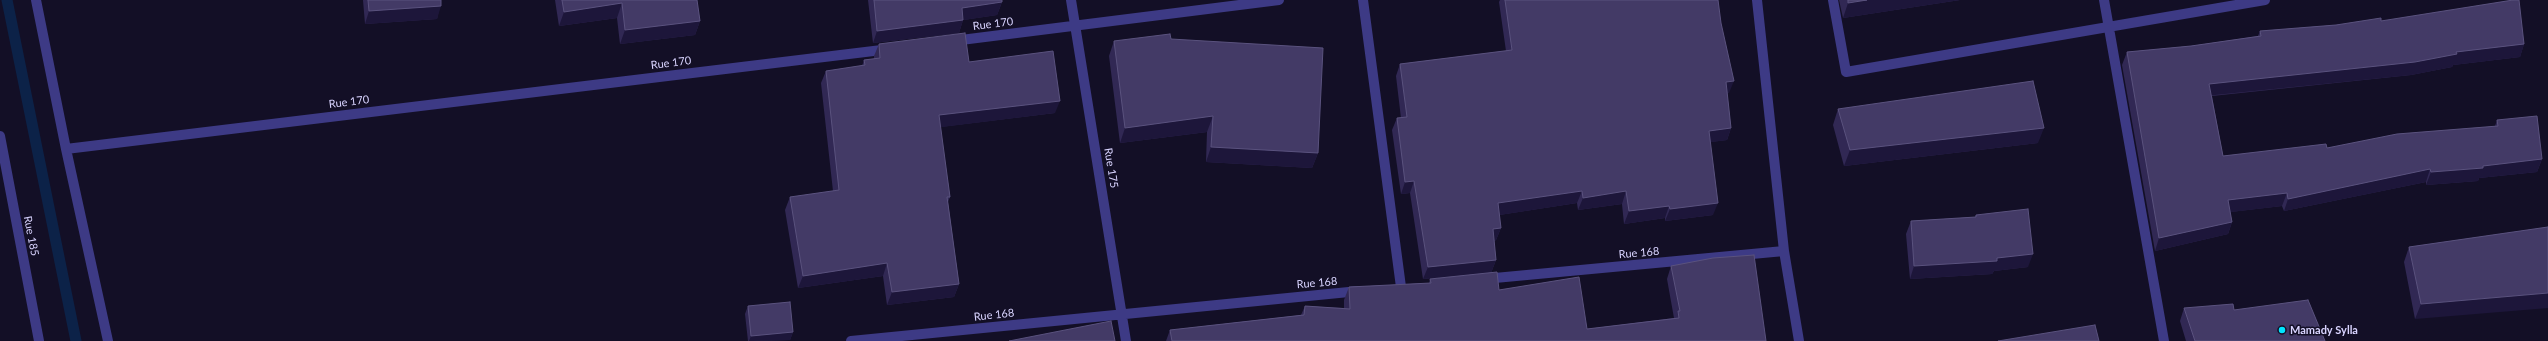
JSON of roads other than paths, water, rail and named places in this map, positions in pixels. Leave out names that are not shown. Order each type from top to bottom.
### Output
[{"type":"street","points":[[36,0],[66,149],[108,341]]},
{"type":"street","name":"Rue 175","points":[[1071,0],[1123,314],[1126,341]]},
{"type":"street","name":"Rue 170","points":[[941,43],[1279,0]]},
{"type":"street","points":[[1363,0],[1401,287]]},
{"type":"street","points":[[1757,0],[1784,251],[1798,341]]},
{"type":"street","points":[[1833,0],[1846,72],[2265,0]]},
{"type":"street","points":[[2104,0],[2164,341]]},
{"type":"street","name":"Rue 170","points":[[66,149],[902,48]]},
{"type":"street","name":"Rue 185","points":[[0,136],[35,340]]},
{"type":"street","name":"Rue 168","points":[[1472,281],[1784,251]]},
{"type":"street","name":"Rue 168","points":[[851,341],[1370,290]]},
{"type":"waterway","points":[[7,0],[76,341]]},
{"type":"place","name":"Mamady Sylla","points":[[2282,330]]}]
